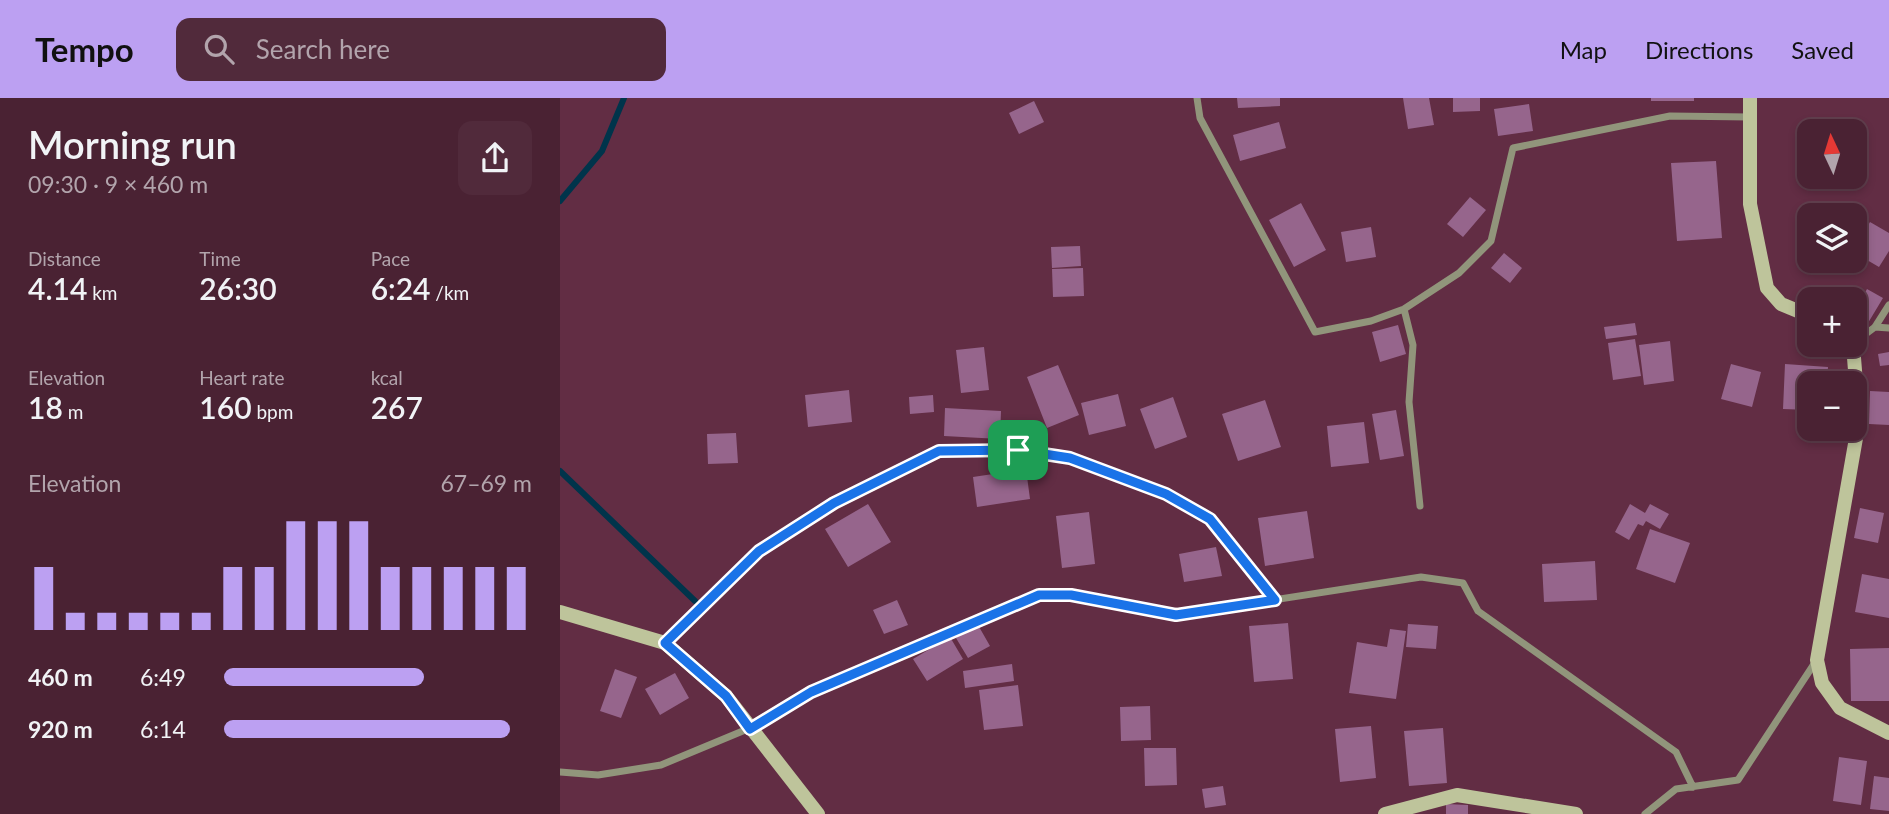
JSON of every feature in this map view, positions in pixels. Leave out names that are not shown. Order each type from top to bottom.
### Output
[{"type":"street","points":[[1197,98],[1200,118],[1315,332],[1371,321],[1404,309],[1459,273],[1491,241],[1513,148],[1670,116],[1750,117]]},
{"type":"street","points":[[1750,98],[1750,204],[1767,288],[1781,304],[1797,311]]},
{"type":"street","points":[[1867,333],[1875,327],[1889,305]]},
{"type":"street","points":[[1404,309],[1413,345],[1409,402],[1420,506]]},
{"type":"street","points":[[1875,327],[1889,328]]},
{"type":"street","points":[[1855,357],[1859,421],[1817,660],[1822,683],[1840,708],[1889,733]]},
{"type":"street","points":[[665,643],[759,551],[834,503],[939,451],[1018,450],[1070,458],[1166,494],[1210,519],[1275,600]]},
{"type":"street","points":[[560,772],[598,775],[661,765],[750,729],[811,692],[1039,595],[1071,595],[1176,615],[1421,577],[1463,583],[1478,611],[1676,752],[1693,787]]},
{"type":"street","points":[[560,612],[665,643],[726,696],[818,814]]},
{"type":"street","points":[[1645,814],[1676,789],[1738,780],[1817,660]]},
{"type":"street","points":[[1385,814],[1457,795],[1576,814]]},
{"type":"building","points":[[1237,98],[1280,98],[1280,106],[1238,108]]},
{"type":"building","points":[[1403,98],[1429,98],[1434,125],[1408,129]]},
{"type":"building","points":[[1453,98],[1480,98],[1480,111],[1453,112]]},
{"type":"building","points":[[1651,98],[1694,98],[1694,101],[1651,101]]},
{"type":"building","points":[[1034,101],[1044,122],[1019,134],[1009,113]]},
{"type":"building","points":[[1529,104],[1533,131],[1498,136],[1494,109]]},
{"type":"building","points":[[1279,122],[1286,148],[1240,161],[1233,135]]},
{"type":"building","points":[[1716,161],[1722,238],[1677,241],[1671,163]]},
{"type":"building","points":[[1470,197],[1486,210],[1463,237],[1447,224]]},
{"type":"building","points":[[1301,203],[1326,250],[1294,267],[1269,220]]},
{"type":"building","points":[[1870,222],[1889,233],[1889,251],[1879,267],[1867,260],[1867,227]]},
{"type":"building","points":[[1371,227],[1376,257],[1346,262],[1341,232]]},
{"type":"building","points":[[1080,246],[1081,266],[1052,268],[1051,247]]},
{"type":"building","points":[[1504,253],[1522,268],[1510,283],[1491,268]]},
{"type":"building","points":[[1083,268],[1084,296],[1053,297],[1052,269]]},
{"type":"building","points":[[1867,289],[1883,298],[1867,322]]},
{"type":"building","points":[[1635,323],[1637,335],[1606,339],[1604,327]]},
{"type":"building","points":[[1398,325],[1406,354],[1380,362],[1372,332]]},
{"type":"building","points":[[1635,339],[1641,376],[1613,380],[1608,343]]},
{"type":"building","points":[[1670,341],[1674,381],[1644,385],[1639,345]]},
{"type":"building","points":[[984,347],[989,390],[961,393],[956,350]]},
{"type":"building","points":[[1889,352],[1889,365],[1880,366],[1878,354]]},
{"type":"building","points":[[1731,364],[1761,372],[1752,407],[1721,399]]},
{"type":"building","points":[[1785,364],[1828,367],[1828,371],[1797,371],[1797,410],[1783,409]]},
{"type":"building","points":[[1058,365],[1079,415],[1047,428],[1027,377]]},
{"type":"building","points":[[849,390],[852,422],[808,427],[805,395]]},
{"type":"building","points":[[1870,391],[1889,392],[1889,425],[1869,424]]},
{"type":"building","points":[[1118,394],[1126,426],[1089,435],[1081,403]]},
{"type":"building","points":[[933,395],[934,412],[910,414],[909,397]]},
{"type":"building","points":[[1173,397],[1187,437],[1155,449],[1140,409]]},
{"type":"building","points":[[1265,400],[1281,447],[1238,461],[1222,414]]},
{"type":"building","points":[[945,408],[1001,411],[1000,439],[944,436]]},
{"type":"building","points":[[1396,410],[1404,456],[1380,460],[1372,414]]},
{"type":"building","points":[[1364,422],[1369,463],[1331,467],[1327,426]]},
{"type":"building","points":[[736,433],[738,463],[708,464],[707,434]]},
{"type":"building","points":[[1026,469],[1030,499],[977,507],[973,477]]},
{"type":"building","points":[[868,504],[891,542],[848,567],[825,529]]},
{"type":"building","points":[[1630,504],[1645,513],[1650,504],[1669,514],[1660,529],[1646,521],[1643,526],[1638,524],[1629,540],[1615,532]]},
{"type":"building","points":[[1860,508],[1884,513],[1878,543],[1854,538]]},
{"type":"building","points":[[1307,511],[1314,558],[1265,566],[1258,518]]},
{"type":"building","points":[[1089,512],[1095,564],[1062,568],[1056,516]]},
{"type":"building","points":[[1650,529],[1690,543],[1675,583],[1636,569]]},
{"type":"building","points":[[1216,547],[1222,576],[1184,582],[1179,554]]},
{"type":"building","points":[[1595,561],[1597,600],[1544,602],[1542,564]]},
{"type":"building","points":[[1862,574],[1889,579],[1889,618],[1855,612]]},
{"type":"building","points":[[897,600],[908,625],[884,634],[873,610]]},
{"type":"building","points":[[1288,623],[1293,679],[1254,682],[1249,626]]},
{"type":"building","points":[[1408,624],[1438,626],[1436,649],[1406,647]]},
{"type":"building","points":[[978,625],[990,646],[968,658],[956,638]]},
{"type":"building","points":[[1390,629],[1406,631],[1396,699],[1349,693],[1357,642],[1387,647]]},
{"type":"building","points":[[950,637],[963,659],[927,681],[913,659]]},
{"type":"building","points":[[1889,648],[1889,701],[1851,701],[1850,649]]},
{"type":"building","points":[[1012,664],[1014,681],[965,688],[963,671]]},
{"type":"building","points":[[615,669],[637,677],[621,718],[600,711]]},
{"type":"building","points":[[675,673],[689,698],[660,715],[645,689]]},
{"type":"building","points":[[1018,685],[1023,726],[984,730],[979,690]]},
{"type":"building","points":[[1150,706],[1151,740],[1121,741],[1120,707]]},
{"type":"building","points":[[1371,726],[1376,778],[1340,782],[1335,729]]},
{"type":"building","points":[[1443,728],[1447,783],[1409,786],[1404,731]]},
{"type":"building","points":[[1144,748],[1176,748],[1177,785],[1145,786]]},
{"type":"building","points":[[1839,757],[1867,761],[1861,805],[1833,801]]},
{"type":"building","points":[[1874,776],[1889,778],[1889,811],[1870,809]]},
{"type":"building","points":[[1223,786],[1226,805],[1205,808],[1202,789]]},
{"type":"building","points":[[1446,804],[1468,805],[1468,814],[1446,814]]},
{"type":"waterway","points":[[560,201],[602,151],[624,98]]},
{"type":"waterway","points":[[560,471],[695,601]]},
{"type":"route","points":[[1018,450],[1070,458],[1166,494],[1210,519],[1275,600],[1176,615],[1071,595],[1039,595],[811,692],[750,729],[726,696],[665,643],[759,551],[834,503],[939,451],[1018,450]]}]
